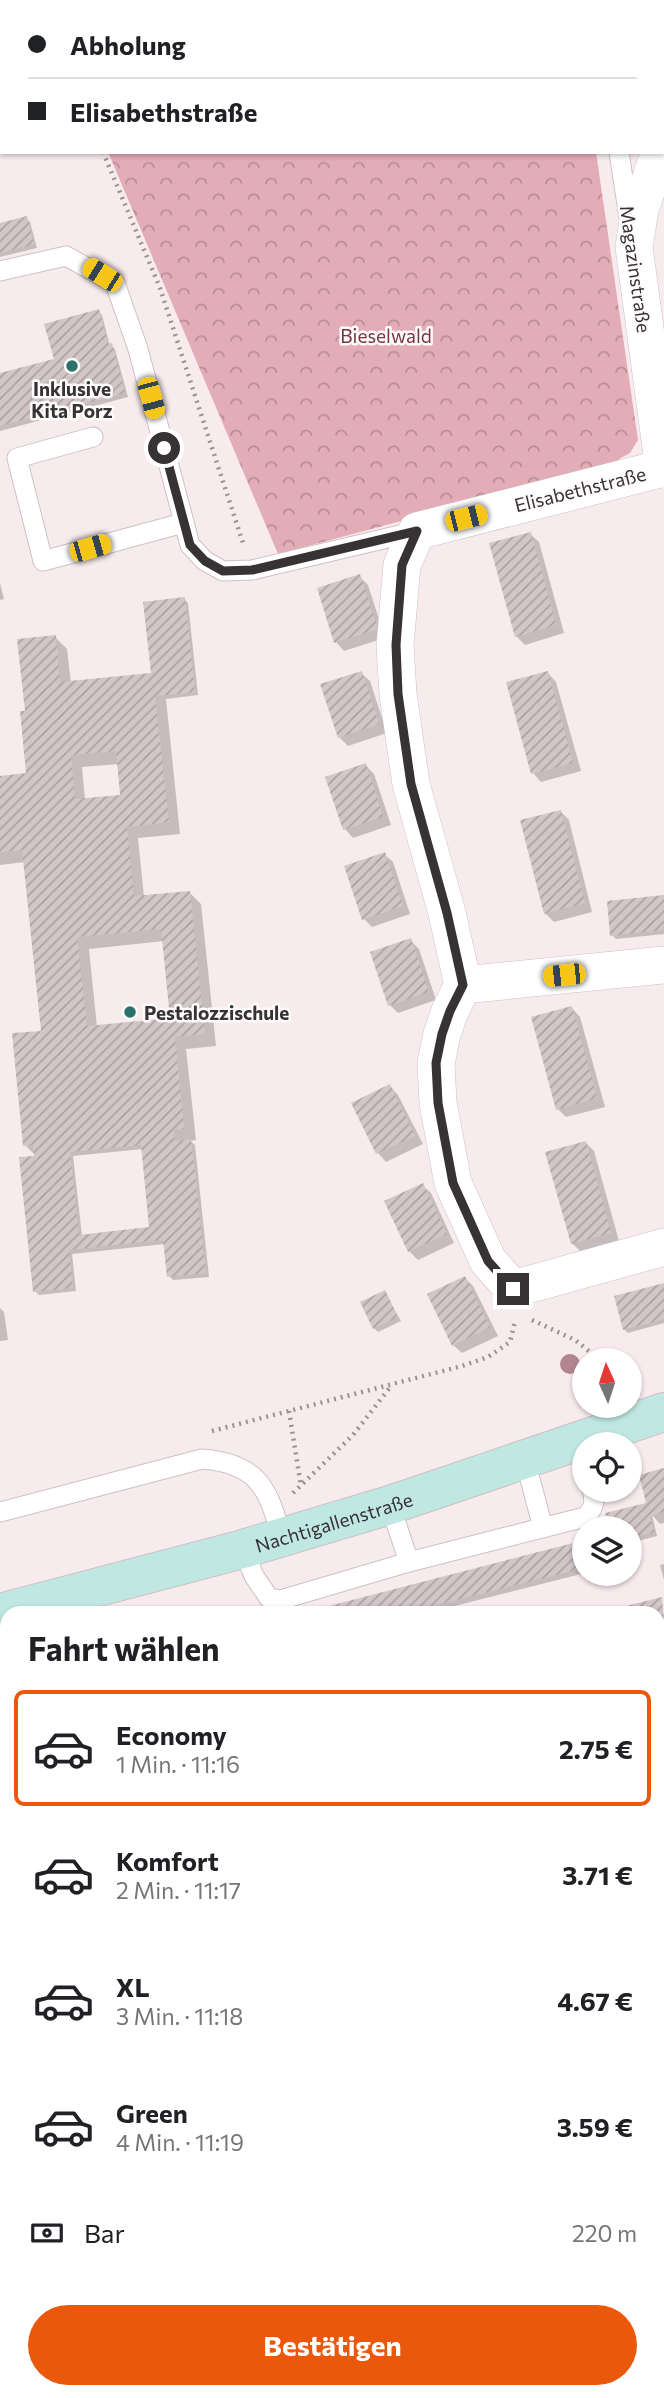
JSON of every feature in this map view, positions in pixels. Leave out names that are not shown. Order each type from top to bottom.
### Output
[{"type":"main road","name":"Nachtigallenstraße","points":[[620,1432],[664,1412]]},
{"type":"main road","name":"Nachtigallenstraße","points":[[27,1606],[243,1549],[278,1522],[390,1505],[525,1460],[572,1451]]},
{"type":"street","points":[[634,247],[639,209],[659,154]]},
{"type":"street","name":"Magazinstraße","points":[[634,247],[664,468]]},
{"type":"street","name":"Elisabethstraße","points":[[417,531],[664,468]]},
{"type":"street","points":[[417,531],[402,565],[396,645],[398,694],[411,784],[447,913],[463,985],[442,1034],[436,1063],[438,1103],[453,1183],[488,1261],[514,1301],[664,1247]]},
{"type":"street","points":[[463,985],[664,965]]},
{"type":"lane","name":"Magazinstraße","points":[[619,154],[634,247]]},
{"type":"lane","points":[[0,271],[65,256],[115,283],[138,349],[190,545],[205,561],[223,571],[252,570],[417,531]]},
{"type":"lane","points":[[93,437],[17,458],[43,561],[183,523]]},
{"type":"lane","points":[[0,1512],[202,1459],[222,1461],[253,1475],[268,1492],[278,1522]]},
{"type":"lane","points":[[525,1460],[543,1528]]},
{"type":"lane","points":[[243,1549],[254,1576],[269,1598],[279,1600],[409,1562],[585,1517],[593,1510],[594,1502]]},
{"type":"lane","points":[[390,1505],[409,1562]]},
{"type":"path","points":[[104,154],[160,288],[252,570]]},
{"type":"path","points":[[514,1301],[585,1348]]},
{"type":"path","points":[[278,1522],[301,1487],[353,1436],[391,1386],[462,1367],[488,1357],[510,1342],[514,1331],[514,1301]]},
{"type":"path","points":[[289,1411],[301,1487]]},
{"type":"green space","name":"Bieselwald","points":[[109,154],[596,154],[638,440],[630,453],[619,459],[619,463],[278,554]]},
{"type":"building","points":[[27,216],[34,244],[0,253],[0,223]]},
{"type":"building","name":"Inklusive Kita Porz","points":[[99,309],[108,344],[112,343],[125,393],[0,426],[0,373],[54,359],[44,324]]},
{"type":"building","points":[[531,532],[556,625],[515,637],[489,543]]},
{"type":"building","points":[[360,574],[378,629],[334,643],[317,588]]},
{"type":"building","points":[[185,597],[195,692],[155,696],[169,822],[127,827],[134,896],[190,891],[205,1034],[175,1037],[184,1129],[174,1130],[175,1141],[191,1139],[206,1273],[167,1277],[163,1240],[69,1250],[73,1288],[33,1292],[19,1157],[34,1156],[33,1145],[23,1146],[12,1033],[41,1031],[22,850],[0,852],[0,776],[26,773],[20,711],[25,711],[17,639],[56,635],[60,682],[151,673],[143,602]],"holes":[[[116,751],[120,795],[75,799],[71,755]],[[161,929],[170,1018],[87,1026],[77,937]],[[141,1145],[149,1227],[79,1235],[70,1152]]]},
{"type":"building","points":[[362,671],[379,724],[338,738],[320,684]]},
{"type":"building","points":[[548,671],[573,763],[531,774],[506,682]]},
{"type":"building","points":[[366,763],[383,817],[343,830],[325,777]]},
{"type":"building","points":[[561,810],[585,903],[544,914],[520,820]]},
{"type":"building","points":[[385,852],[403,906],[362,920],[344,866]]},
{"type":"building","points":[[664,895],[664,930],[610,936],[607,901]]},
{"type":"building","points":[[411,938],[429,992],[388,1006],[370,952]]},
{"type":"building","points":[[572,1006],[597,1098],[556,1110],[531,1017]]},
{"type":"building","points":[[390,1084],[415,1136],[376,1154],[351,1103]]},
{"type":"building","points":[[586,1141],[611,1233],[571,1244],[545,1152]]},
{"type":"building","points":[[423,1183],[447,1234],[408,1252],[384,1201]]},
{"type":"building","points":[[465,1276],[490,1327],[452,1346],[427,1294]]},
{"type":"building","points":[[664,1283],[664,1319],[623,1330],[614,1296]]},
{"type":"building","points":[[385,1290],[398,1317],[373,1329],[360,1302]]},
{"type":"building","points":[[664,1468],[664,1512],[650,1516],[654,1532],[642,1535],[642,1516],[606,1516],[605,1513],[646,1503],[642,1474]]},
{"type":"building","points":[[572,1543],[572,1571],[433,1606],[329,1606]]},
{"type":"building","points":[[662,1597],[663,1606],[626,1606]]},
{"type":"place","name":"Inklusive Kita Porz","points":[[72,366]]},
{"type":"place","name":"Pestalozzischule","points":[[130,1012]]},
{"type":"route","points":[[164,448],[190,545],[205,561],[223,571],[252,570],[417,531],[402,565],[396,645],[398,694],[411,784],[447,913],[463,985],[442,1034],[436,1063],[438,1103],[453,1183],[488,1261],[513,1289]]}]
